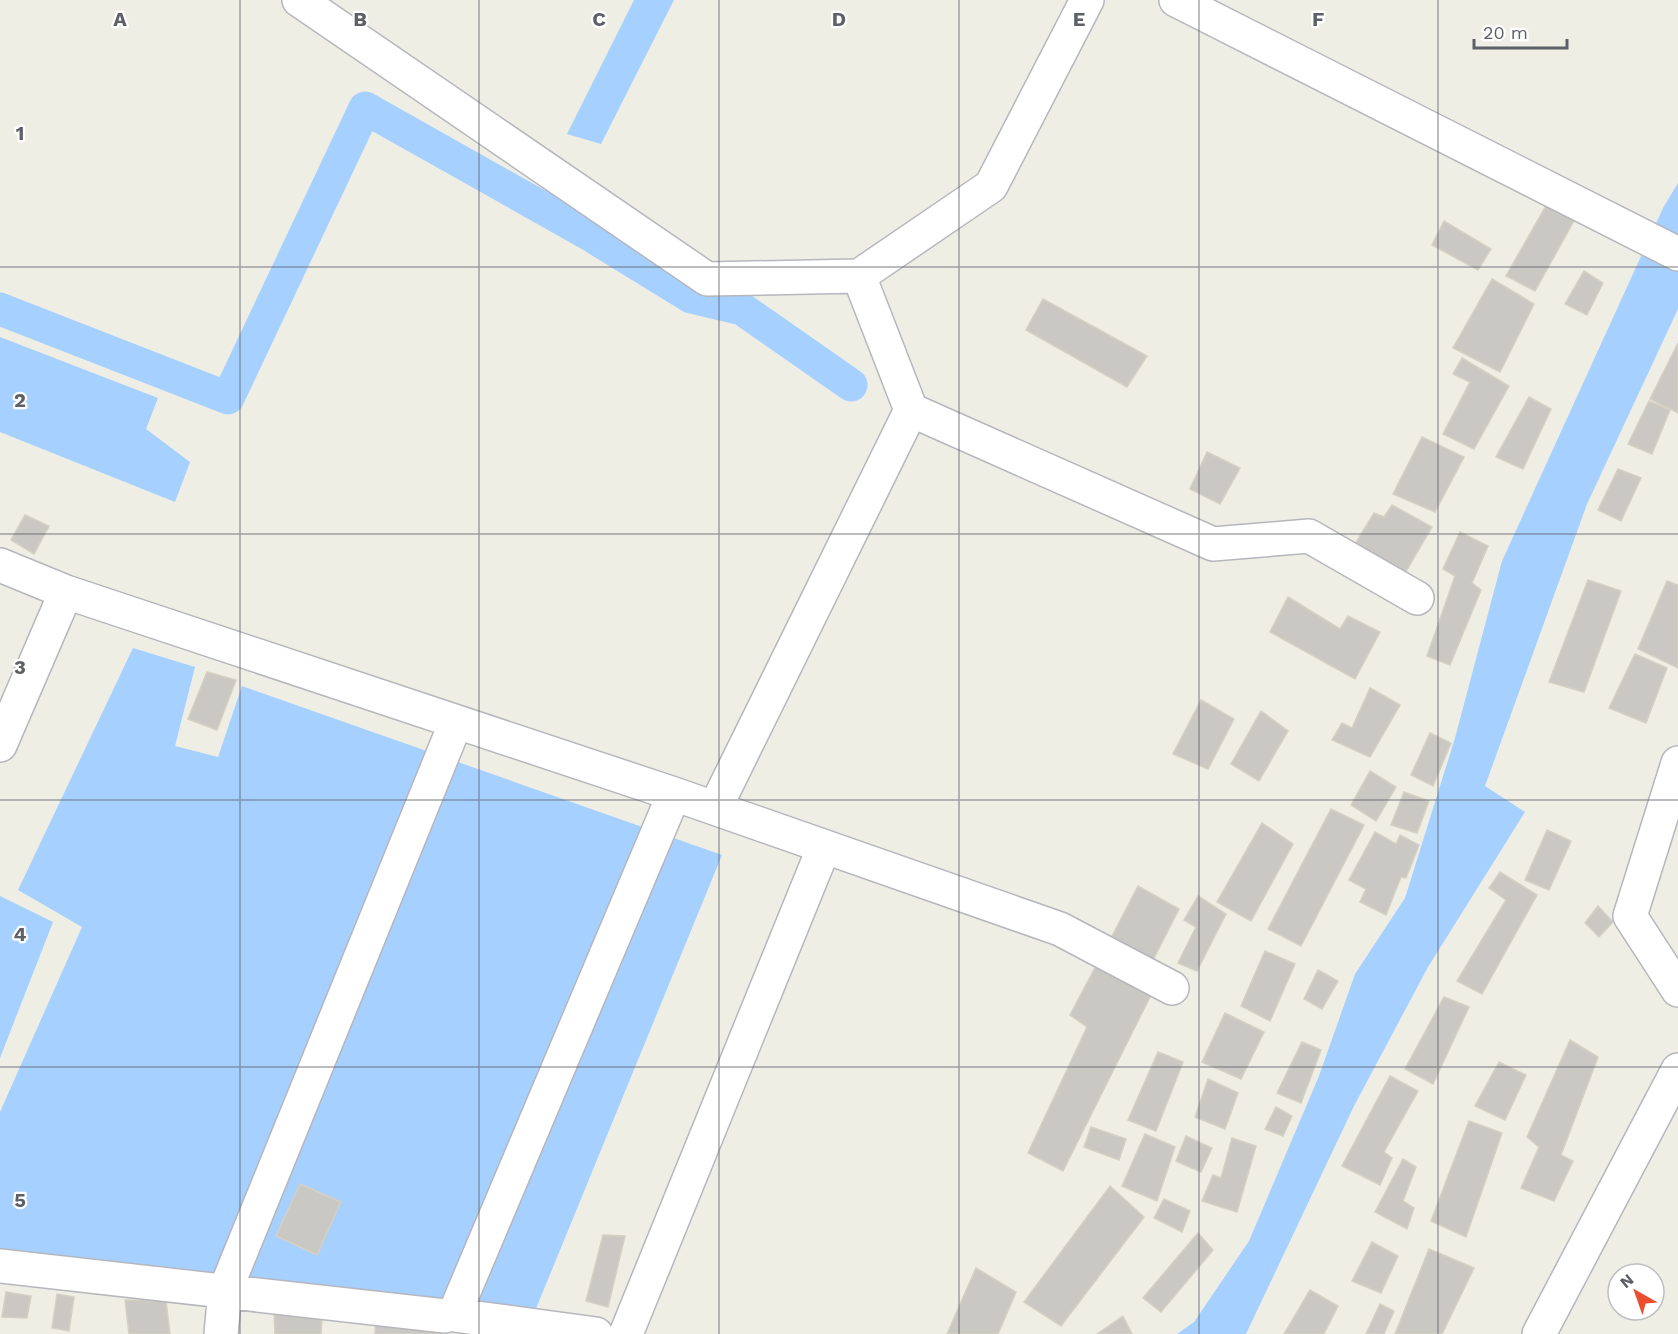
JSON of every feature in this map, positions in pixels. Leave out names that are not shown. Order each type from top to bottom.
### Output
[{"type":"street","points":[[299,0],[707,279],[859,276],[991,186],[1087,0]]},
{"type":"street","points":[[1176,0],[1678,254]]},
{"type":"street","points":[[859,276],[911,410],[1213,544],[1309,536],[1417,598]]},
{"type":"street","points":[[715,808],[911,410]]},
{"type":"street","points":[[0,564],[66,592],[674,794],[1060,929],[1172,988]]},
{"type":"street","points":[[0,745],[66,592]]},
{"type":"street","points":[[221,1334],[225,1291],[456,722]]},
{"type":"street","points":[[1678,763],[1630,916],[1678,990]]},
{"type":"street","points":[[596,1334],[454,1315],[674,794]]},
{"type":"street","points":[[626,1334],[825,847]]},
{"type":"street","points":[[1539,1334],[1678,1070]]},
{"type":"street","points":[[0,1266],[445,1316]]},
{"type":"water","points":[[634,0],[674,0],[601,144],[567,134]]},
{"type":"water","points":[[1678,183],[1678,309],[1587,504],[1485,786],[1525,812],[1428,967],[1354,1106],[1246,1334],[1177,1334],[1194,1322],[1249,1241],[1319,1076],[1355,974],[1405,898],[1455,738],[1502,561],[1663,208]]},
{"type":"water","points":[[0,337],[158,398],[146,429],[190,462],[175,502],[0,432]]},
{"type":"water","points":[[133,648],[195,667],[175,746],[218,757],[242,686],[722,855],[535,1311],[0,1256],[0,1112],[82,927],[18,890]]},
{"type":"water","points":[[0,896],[53,922],[0,1058]]},
{"type":"building","points":[[1547,204],[1575,219],[1535,291],[1506,276]]},
{"type":"building","points":[[1444,221],[1491,249],[1478,270],[1432,245]]},
{"type":"building","points":[[1584,271],[1603,283],[1587,315],[1565,304]]},
{"type":"building","points":[[1492,279],[1534,304],[1500,372],[1453,348]]},
{"type":"building","points":[[1043,299],[1147,356],[1127,387],[1026,330]]},
{"type":"building","points":[[1678,343],[1678,413],[1650,399]]},
{"type":"building","points":[[1462,358],[1509,386],[1474,449],[1443,434],[1470,382],[1453,374]]},
{"type":"building","points":[[1529,397],[1551,409],[1523,469],[1496,457]]},
{"type":"building","points":[[1649,401],[1670,410],[1652,454],[1628,444]]},
{"type":"building","points":[[1422,437],[1464,457],[1435,512],[1393,494]]},
{"type":"building","points":[[1207,452],[1240,468],[1220,504],[1190,489]]},
{"type":"building","points":[[1618,469],[1641,478],[1621,521],[1598,510]]},
{"type":"building","points":[[1392,505],[1432,527],[1405,573],[1352,549],[1374,513],[1384,517]]},
{"type":"building","points":[[25,515],[49,526],[34,554],[11,540]]},
{"type":"building","points":[[1460,532],[1488,546],[1472,583],[1481,590],[1450,665],[1427,656],[1455,576],[1443,569]]},
{"type":"building","points":[[1588,580],[1621,591],[1584,692],[1549,682]]},
{"type":"building","points":[[1667,581],[1678,585],[1678,668],[1638,649]]},
{"type":"building","points":[[1288,597],[1340,629],[1348,616],[1380,632],[1355,679],[1270,632]]},
{"type":"building","points":[[1635,654],[1667,668],[1646,723],[1609,708]]},
{"type":"building","points":[[207,672],[236,680],[217,730],[188,719]]},
{"type":"building","points":[[1370,688],[1400,705],[1370,757],[1332,740],[1342,723],[1352,728]]},
{"type":"building","points":[[1201,700],[1234,719],[1208,769],[1173,754]]},
{"type":"building","points":[[1261,711],[1288,731],[1259,781],[1231,764]]},
{"type":"building","points":[[1430,733],[1451,743],[1433,786],[1411,775]]},
{"type":"building","points":[[1370,771],[1396,787],[1376,821],[1351,805]]},
{"type":"building","points":[[1404,792],[1429,801],[1417,833],[1391,825]]},
{"type":"building","points":[[1331,809],[1364,825],[1301,946],[1268,929]]},
{"type":"building","points":[[1262,823],[1293,844],[1251,921],[1217,902]]},
{"type":"building","points":[[1547,830],[1571,841],[1549,890],[1525,880]]},
{"type":"building","points":[[1375,832],[1396,844],[1400,835],[1419,845],[1406,878],[1401,877],[1386,915],[1360,902],[1366,889],[1349,880]]},
{"type":"building","points":[[1500,872],[1537,895],[1482,994],[1457,981],[1506,900],[1489,888]]},
{"type":"building","points":[[1138,886],[1179,909],[1150,966],[1107,946]]},
{"type":"building","points":[[1198,896],[1226,914],[1197,971],[1178,963],[1196,927],[1184,920]]},
{"type":"building","points":[[1598,906],[1613,922],[1599,937],[1585,923]]},
{"type":"building","points":[[1265,951],[1295,964],[1270,1021],[1241,1006]]},
{"type":"building","points":[[1097,964],[1153,991],[1063,1171],[1028,1153],[1087,1027],[1070,1015]]},
{"type":"building","points":[[1318,970],[1338,981],[1322,1009],[1304,999]]},
{"type":"building","points":[[1444,997],[1469,1007],[1433,1084],[1405,1069]]},
{"type":"building","points":[[1225,1013],[1264,1032],[1241,1079],[1202,1062]]},
{"type":"building","points":[[1570,1040],[1598,1057],[1561,1155],[1573,1161],[1554,1201],[1521,1188],[1539,1147],[1527,1137]]},
{"type":"building","points":[[1302,1042],[1321,1050],[1301,1103],[1277,1093]]},
{"type":"building","points":[[1158,1052],[1183,1062],[1156,1131],[1128,1120]]},
{"type":"building","points":[[1499,1062],[1526,1075],[1505,1120],[1475,1106]]},
{"type":"building","points":[[1390,1076],[1418,1091],[1384,1152],[1392,1158],[1380,1185],[1342,1166]]},
{"type":"building","points":[[1208,1079],[1238,1093],[1225,1129],[1195,1117]]},
{"type":"building","points":[[1276,1107],[1292,1116],[1283,1136],[1265,1129]]},
{"type":"building","points":[[1469,1121],[1502,1133],[1466,1237],[1431,1221]]},
{"type":"building","points":[[1091,1127],[1126,1139],[1119,1160],[1084,1147]]},
{"type":"building","points":[[1145,1134],[1175,1147],[1157,1201],[1122,1186]]},
{"type":"building","points":[[1186,1136],[1212,1148],[1201,1172],[1176,1161]]},
{"type":"building","points":[[1232,1138],[1256,1146],[1237,1212],[1202,1201],[1213,1175],[1221,1178]]},
{"type":"building","points":[[1403,1159],[1416,1167],[1403,1201],[1414,1208],[1407,1229],[1375,1212]]},
{"type":"building","points":[[300,1184],[341,1202],[317,1255],[276,1236]]},
{"type":"building","points":[[1110,1186],[1144,1217],[1061,1326],[1024,1302]]},
{"type":"building","points":[[1164,1199],[1190,1211],[1182,1232],[1154,1218]]},
{"type":"building","points":[[1198,1233],[1213,1250],[1161,1312],[1143,1298]]},
{"type":"building","points":[[603,1235],[625,1236],[608,1307],[586,1301]]},
{"type":"building","points":[[1372,1242],[1398,1256],[1381,1293],[1352,1281]]},
{"type":"building","points":[[1429,1249],[1474,1268],[1442,1334],[1395,1334]]},
{"type":"building","points":[[976,1268],[1016,1292],[998,1334],[947,1334]]},
{"type":"building","points":[[1310,1290],[1338,1306],[1324,1334],[1284,1334]]},
{"type":"building","points":[[6,1292],[31,1296],[27,1318],[2,1317]]},
{"type":"building","points":[[57,1294],[74,1297],[69,1331],[52,1328]]},
{"type":"building","points":[[125,1300],[166,1301],[170,1334],[129,1334]]},
{"type":"building","points":[[1380,1304],[1394,1311],[1384,1334],[1366,1334]]},
{"type":"building","points":[[274,1313],[322,1316],[321,1334],[275,1334]]},
{"type":"building","points":[[376,1316],[445,1316],[443,1334],[375,1334]]},
{"type":"building","points":[[1123,1316],[1132,1334],[1097,1334]]},
{"type":"waterway","points":[[0,309],[228,398],[365,108],[587,233],[691,297],[742,309],[851,385]]}]
